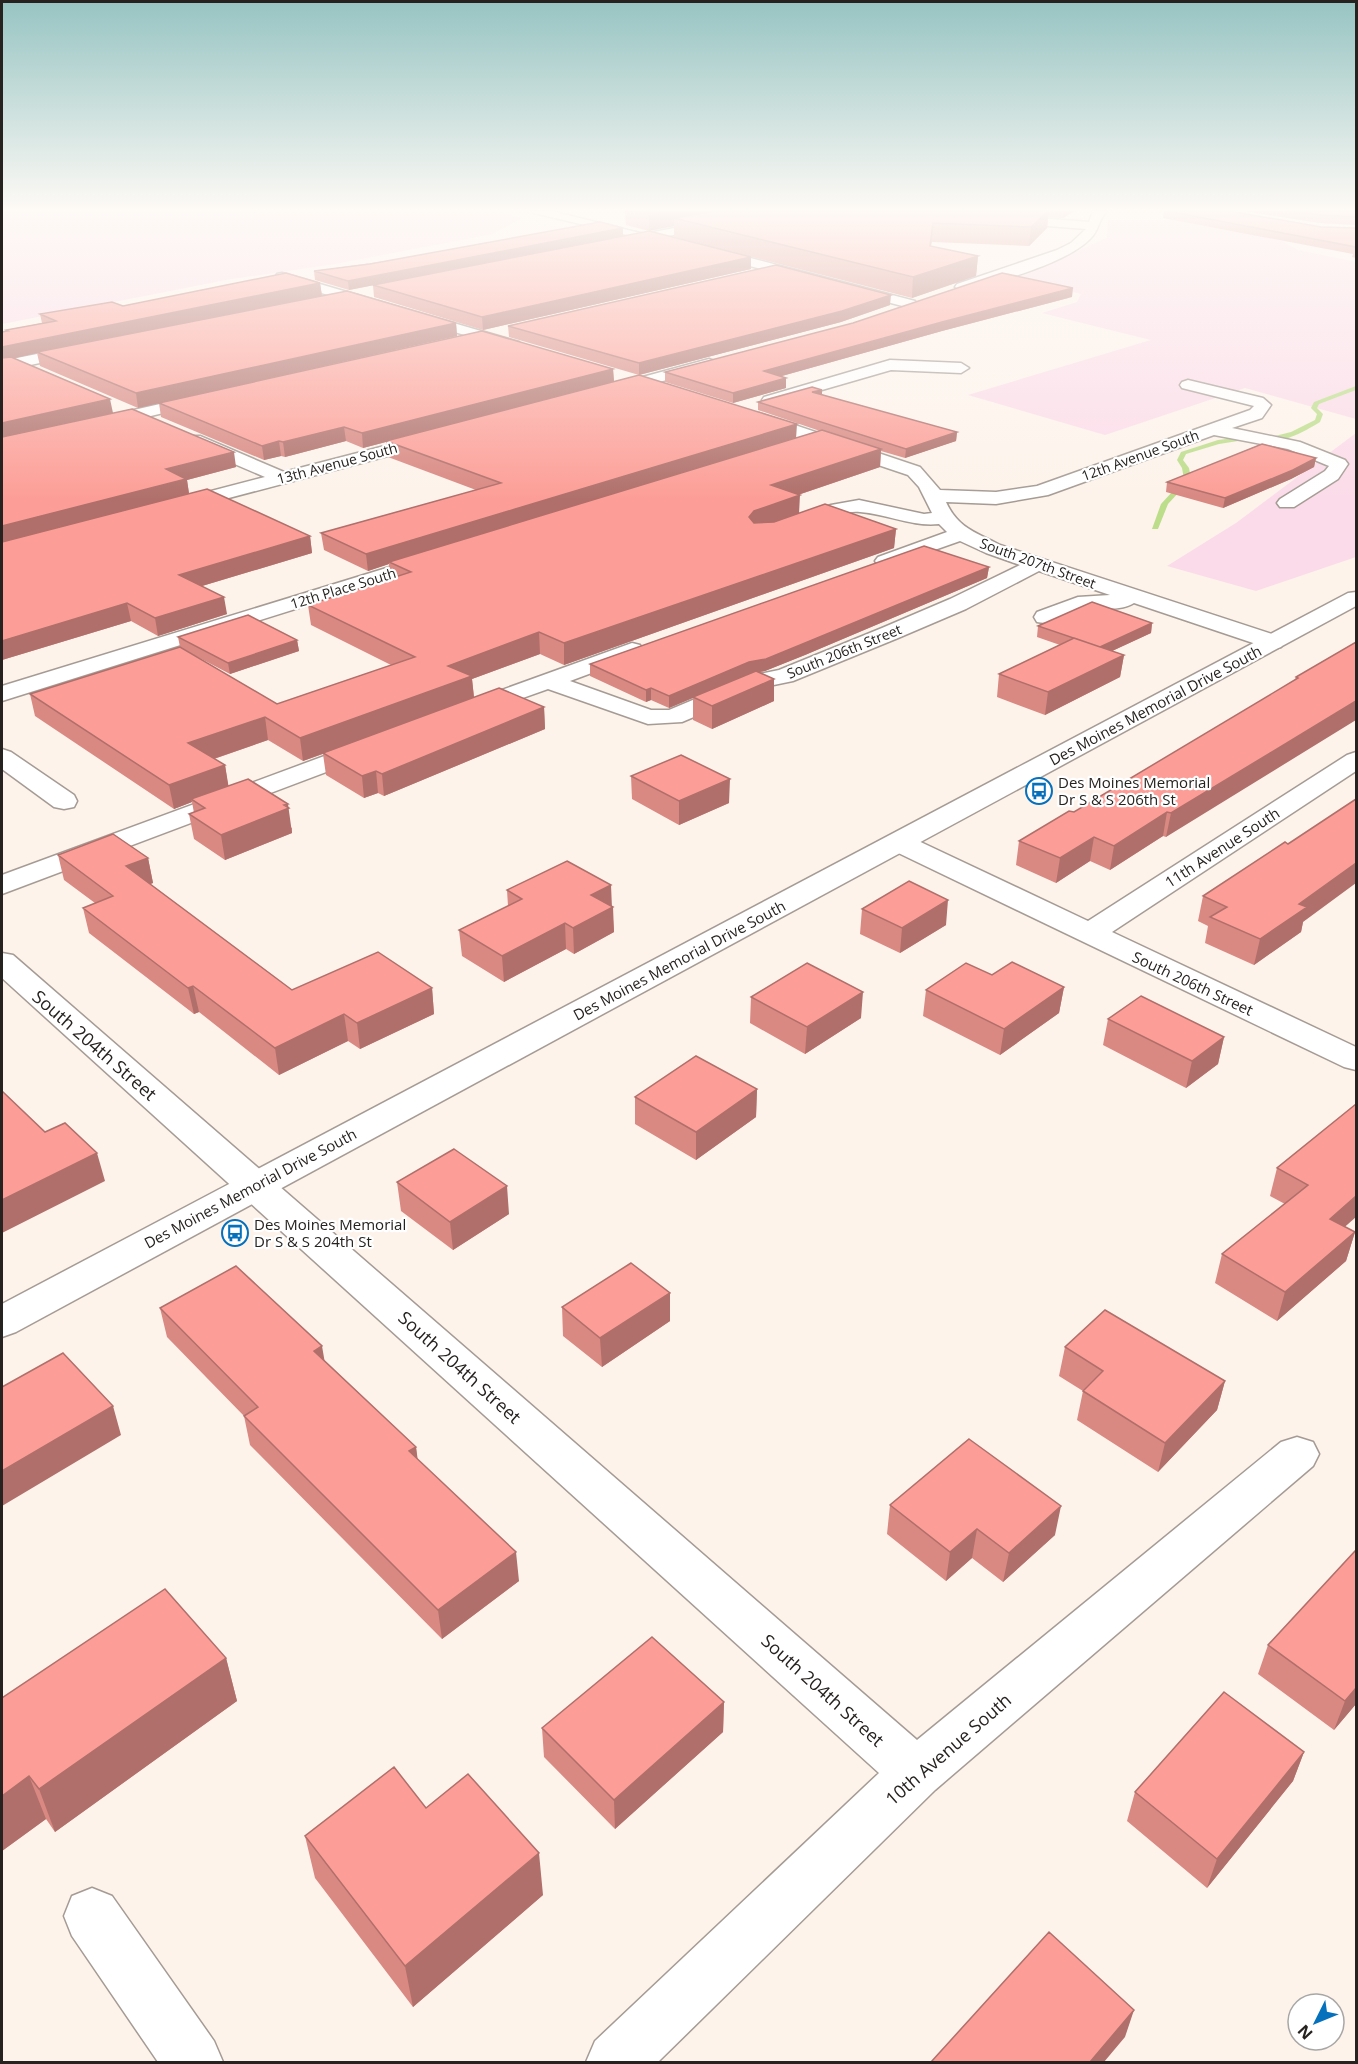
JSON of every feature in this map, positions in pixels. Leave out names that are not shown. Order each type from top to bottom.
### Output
[{"type":"street","points":[[384,307],[528,349]]},
{"type":"street","points":[[892,311],[901,307]]},
{"type":"street","points":[[449,344],[518,328]]},
{"type":"street","points":[[8,364],[95,347]]},
{"type":"street","points":[[595,395],[720,361]]},
{"type":"street","points":[[8,364],[48,377]]},
{"type":"street","name":"South 207th Street","points":[[961,368],[890,365],[739,409],[914,471],[925,479],[946,518],[961,534],[1035,565],[1273,642]]},
{"type":"street","points":[[607,372],[672,392]]},
{"type":"street","name":"12th Avenue South","points":[[936,496],[996,498],[1041,491],[1256,414],[1263,405],[1188,385]]},
{"type":"street","points":[[80,428],[217,396]]},
{"type":"street","points":[[114,405],[157,424]]},
{"type":"street","points":[[1213,429],[1299,447],[1325,456],[1339,464],[1332,475],[1287,503]]},
{"type":"street","points":[[178,433],[283,478]]},
{"type":"street","name":"13th Avenue South","points":[[159,510],[445,435]]},
{"type":"street","points":[[788,449],[822,439]]},
{"type":"street","points":[[783,528],[838,509],[859,506],[924,520],[946,518]]},
{"type":"street","points":[[860,569],[961,534]]},
{"type":"street","name":"12th Place South","points":[[2,694],[446,556]]},
{"type":"street","name":"South 206th Street","points":[[547,681],[648,717],[673,717],[758,681],[785,676],[890,633],[958,604],[1035,565]]},
{"type":"street","name":"Des Moines Memorial Drive South","points":[[2,1322],[1356,598]]},
{"type":"street","points":[[1045,617],[1078,603],[1139,599]]},
{"type":"street","points":[[446,718],[648,645]]},
{"type":"street","points":[[2,885],[391,739]]},
{"type":"street","points":[[2,757],[64,801]]},
{"type":"street","name":"11th Avenue South","points":[[1088,934],[1356,760]]},
{"type":"street","name":"South 206th Street","points":[[900,843],[1356,1060]]},
{"type":"street","name":"South 204th Street","points":[[2,962],[916,1773]]},
{"type":"street","name":"10th Avenue South","points":[[616,2062],[916,1773],[1297,1454]]},
{"type":"street","points":[[92,1916],[193,2062]]},
{"type":"shaded area","points":[[2,307],[87,307],[2,324]]},
{"type":"shaded area","points":[[1060,307],[1356,307],[1356,419],[1245,388],[1105,435],[968,395],[1151,340],[1042,313]]},
{"type":"shaded area","points":[[1356,433],[1356,557],[1256,591],[1167,566],[1236,523]]},
{"type":"building","points":[[80,307],[199,307],[2,347],[2,332],[8,331],[6,330],[56,321],[40,314]]},
{"type":"building","points":[[264,307],[403,307],[456,323],[136,393],[37,352]]},
{"type":"building","points":[[449,307],[525,307],[482,317]]},
{"type":"building","points":[[590,307],[853,307],[639,363],[508,326]]},
{"type":"building","points":[[900,307],[999,307],[764,371],[786,378],[733,393],[665,372],[853,323]]},
{"type":"building","points":[[482,331],[613,369],[362,433],[344,427],[262,446],[159,403]]},
{"type":"building","points":[[11,357],[110,399],[2,423],[2,358]]},
{"type":"building","points":[[639,375],[797,424],[366,554],[321,533],[501,483],[386,441]]},
{"type":"building","points":[[812,387],[822,390],[812,392],[957,432],[906,449],[758,402]]},
{"type":"building","points":[[132,409],[234,452],[166,469],[186,479],[2,526],[2,437]]},
{"type":"building","points":[[822,430],[881,449],[771,485],[800,495],[754,511],[749,517],[754,523],[774,522],[825,504],[896,529],[564,643],[539,632],[448,666],[472,676],[300,738],[265,717],[188,743],[225,765],[169,785],[30,694],[180,647],[277,704],[415,657],[308,605],[411,572],[389,562]]},
{"type":"building","points":[[1262,444],[1316,458],[1225,498],[1167,482]]},
{"type":"building","points":[[207,489],[310,536],[179,575],[224,597],[155,618],[127,603],[2,641],[2,542]]},
{"type":"building","points":[[924,546],[989,567],[766,659],[749,662],[669,696],[651,688],[646,690],[590,664]]},
{"type":"building","points":[[1092,602],[1152,623],[1100,647],[1038,626]]},
{"type":"building","points":[[248,615],[297,640],[228,663],[178,637]]},
{"type":"building","points":[[1074,638],[1124,655],[1048,692],[999,674]]},
{"type":"building","points":[[1356,642],[1356,701],[1171,813],[1167,812],[1114,846],[1094,837],[1060,858],[1019,841],[1069,811],[1074,812]]},
{"type":"building","points":[[756,671],[774,679],[712,706],[693,697]]},
{"type":"building","points":[[499,688],[544,707],[382,774],[376,771],[362,776],[323,753]]},
{"type":"building","points":[[681,755],[730,779],[679,801],[631,776]]},
{"type":"building","points":[[248,779],[288,804],[284,805],[289,808],[221,835],[189,814],[205,808],[191,799]]},
{"type":"building","points":[[1356,799],[1356,863],[1299,904],[1307,907],[1260,939],[1210,917],[1227,907],[1203,896]]},
{"type":"building","points":[[113,834],[148,858],[126,866],[292,990],[378,952],[432,988],[357,1023],[344,1014],[275,1048],[193,986],[188,988],[83,908],[113,896],[58,855]]},
{"type":"building","points":[[567,861],[611,885],[591,895],[613,907],[573,928],[565,923],[502,956],[459,930],[522,899],[507,890]]},
{"type":"building","points":[[909,881],[948,900],[902,928],[862,909]]},
{"type":"building","points":[[1012,962],[1064,987],[1004,1029],[926,990],[966,963],[992,975]]},
{"type":"building","points":[[807,963],[863,992],[807,1027],[751,997]]},
{"type":"building","points":[[1141,996],[1224,1037],[1192,1061],[1108,1019]]},
{"type":"building","points":[[696,1056],[757,1089],[696,1132],[635,1097]]},
{"type":"building","points":[[2,1091],[45,1132],[65,1123],[97,1153],[2,1200]]},
{"type":"building","points":[[1356,1104],[1356,1196],[1330,1219],[1355,1232],[1285,1292],[1222,1254],[1308,1185],[1277,1168]]},
{"type":"building","points":[[454,1149],[507,1186],[450,1222],[397,1182]]},
{"type":"building","points":[[631,1263],[670,1293],[600,1338],[562,1307]]},
{"type":"building","points":[[236,1266],[322,1346],[314,1351],[416,1447],[409,1451],[516,1552],[438,1610],[244,1416],[258,1407],[160,1308]]},
{"type":"building","points":[[1105,1310],[1225,1381],[1165,1443],[1083,1391],[1103,1371],[1065,1347]]},
{"type":"building","points":[[63,1353],[113,1406],[2,1471],[2,1387]]},
{"type":"building","points":[[969,1439],[1061,1506],[1009,1553],[977,1529],[950,1552],[890,1505]]},
{"type":"building","points":[[1356,1550],[1356,1688],[1345,1701],[1268,1645]]},
{"type":"building","points":[[165,1589],[226,1658],[39,1789],[29,1776],[2,1796],[2,1698]]},
{"type":"building","points":[[652,1637],[724,1702],[614,1800],[542,1728]]},
{"type":"building","points":[[1224,1692],[1304,1752],[1217,1859],[1135,1792]]},
{"type":"building","points":[[394,1767],[426,1808],[468,1774],[539,1853],[405,1966],[305,1836]]},
{"type":"building","points":[[1049,1932],[1134,2010],[1090,2062],[931,2062]]},
{"type":"waterway","points":[[1266,439],[1287,436],[1312,425],[1318,421],[1320,414],[1314,408],[1316,403],[1356,388]]},
{"type":"waterway","points":[[1155,527],[1164,504],[1188,479],[1186,468],[1180,460],[1183,453],[1218,442],[1249,438]]},
{"type":"place","name":"Des Moines Memorial Dr S & S 206th St","points":[[1039,791]]},
{"type":"place","name":"Des Moines Memorial Dr S & S 204th St","points":[[235,1233]]}]
